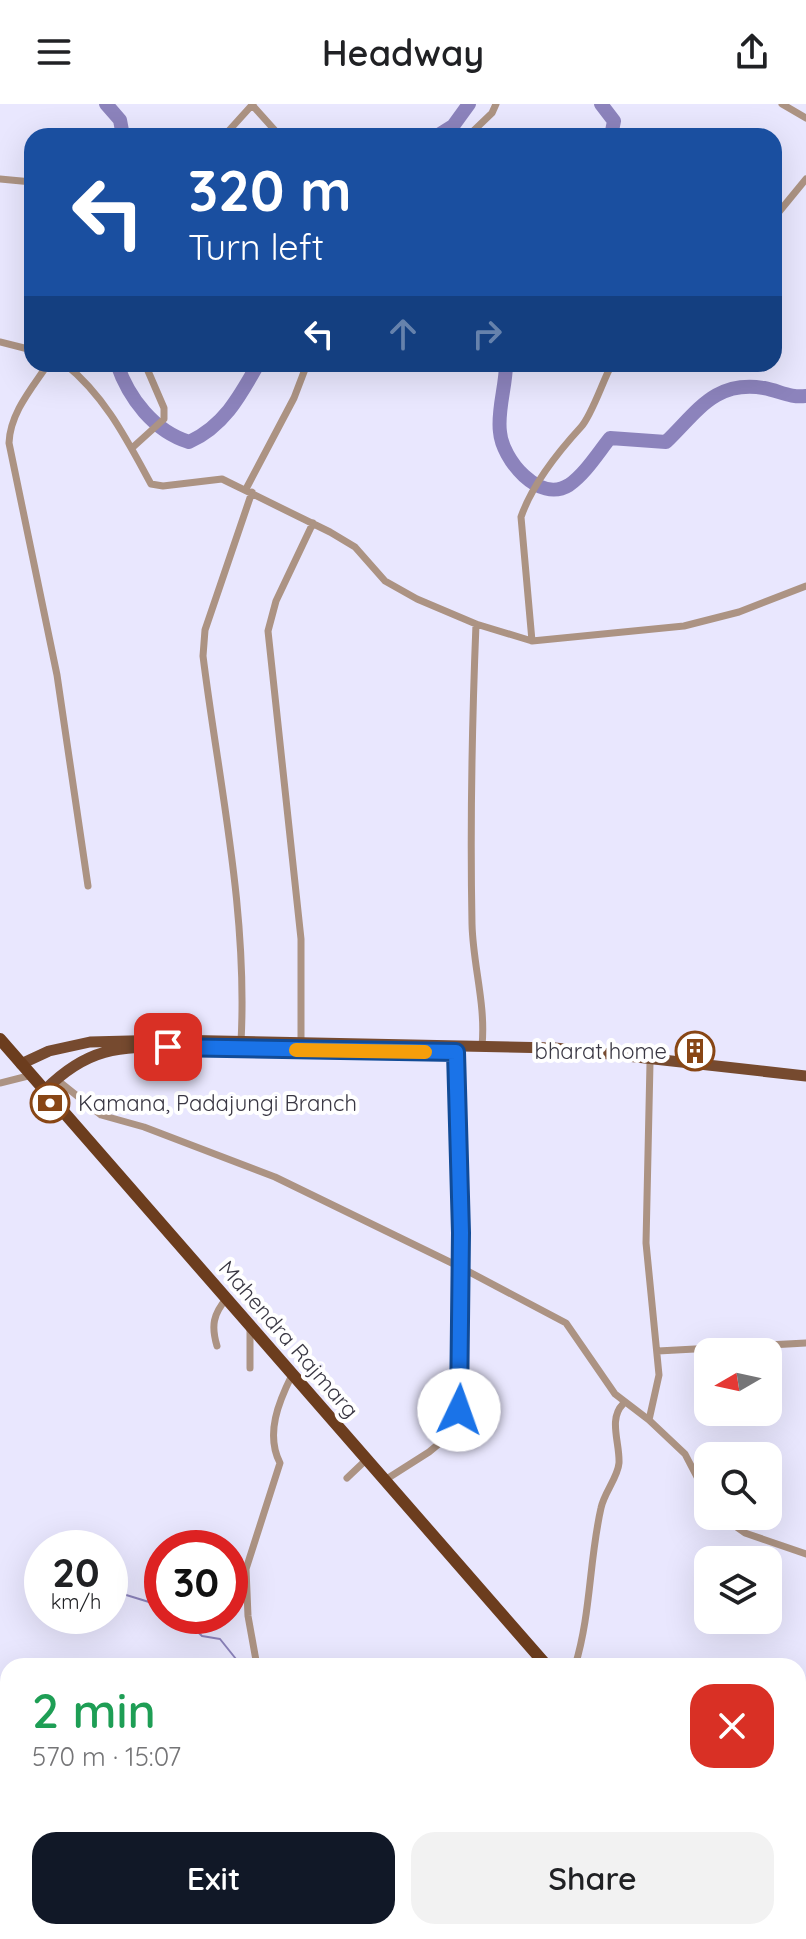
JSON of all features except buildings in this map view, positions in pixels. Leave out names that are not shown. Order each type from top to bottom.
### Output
[{"type":"highway","name":"Mahendra Rajmarg","points":[[0,1039],[540,1658]]},
{"type":"main road","points":[[21,1064],[49,1051],[109,1040],[241,1042],[482,1046],[651,1057],[806,1076]]},
{"type":"main road","points":[[45,1090],[75,1063],[110,1049],[456,1052],[650,1063],[806,1082]]},
{"type":"street","points":[[476,128],[492,113],[496,104]]},
{"type":"street","points":[[782,104],[806,118]]},
{"type":"street","points":[[231,128],[253,105],[273,128]]},
{"type":"street","points":[[0,179],[24,181]]},
{"type":"street","points":[[782,208],[806,179]]},
{"type":"street","points":[[0,342],[24,348]]},
{"type":"street","points":[[43,372],[17,412],[10,427],[9,443],[57,675],[88,886]]},
{"type":"street","points":[[75,372],[123,429],[151,484],[222,479],[249,490],[355,547],[385,581],[417,599],[476,624],[532,641],[684,626],[739,612],[806,586]]},
{"type":"street","points":[[132,448],[164,419],[164,408],[148,372]]},
{"type":"street","points":[[241,1042],[244,998],[238,913],[203,656],[205,630],[249,490],[304,372]]},
{"type":"street","points":[[532,641],[521,517],[568,437],[582,426],[608,372]]},
{"type":"street","points":[[301,1043],[301,939],[268,631],[276,601],[313,523]]},
{"type":"street","points":[[476,624],[470,850],[472,938],[485,1007],[482,1046]]},
{"type":"street","points":[[385,1480],[429,1452],[458,1428],[462,1348],[456,1052]]},
{"type":"street","points":[[649,1420],[659,1375],[646,1243],[650,1063]]},
{"type":"street","points":[[0,1083],[32,1075]]},
{"type":"street","points":[[56,1079],[101,1115],[144,1127],[275,1177],[458,1266],[566,1323],[623,1404],[649,1420],[685,1454],[694,1471]]},
{"type":"street","points":[[217,1346],[216,1310],[227,1298]]},
{"type":"street","points":[[250,1325],[250,1368]]},
{"type":"street","points":[[658,1351],[806,1343]]},
{"type":"street","points":[[256,1658],[248,1616],[246,1569],[280,1463],[276,1454],[276,1407],[292,1375]]},
{"type":"street","points":[[577,1658],[586,1623],[601,1505],[619,1466],[615,1424],[617,1410],[623,1404]]},
{"type":"street","points":[[347,1478],[367,1459]]},
{"type":"street","points":[[741,1530],[806,1554]]},
{"type":"waterway","points":[[106,104],[120,120],[122,128]]},
{"type":"waterway","points":[[450,128],[469,104]]},
{"type":"waterway","points":[[601,104],[614,121],[613,128]]},
{"type":"waterway","points":[[120,372],[144,412],[165,430],[189,442],[221,419],[253,372]]},
{"type":"waterway","points":[[506,372],[500,416],[502,443],[524,476],[546,489],[569,485],[610,438],[666,442],[698,409],[720,393],[747,387],[806,396]]},
{"type":"waterway","points":[[128,1596],[144,1600]]},
{"type":"waterway","points":[[200,1634],[220,1639],[235,1658]]},
{"type":"slow traffic","points":[[296,1050],[425,1052]]},
{"type":"place","name":"bharat home","points":[[695,1051]]},
{"type":"place","name":"Kamana, Padajungi Branch","points":[[50,1103]]},
{"type":"route","points":[[168,1047],[456,1052],[461,1233],[458,1266],[462,1308],[459,1410]]}]
